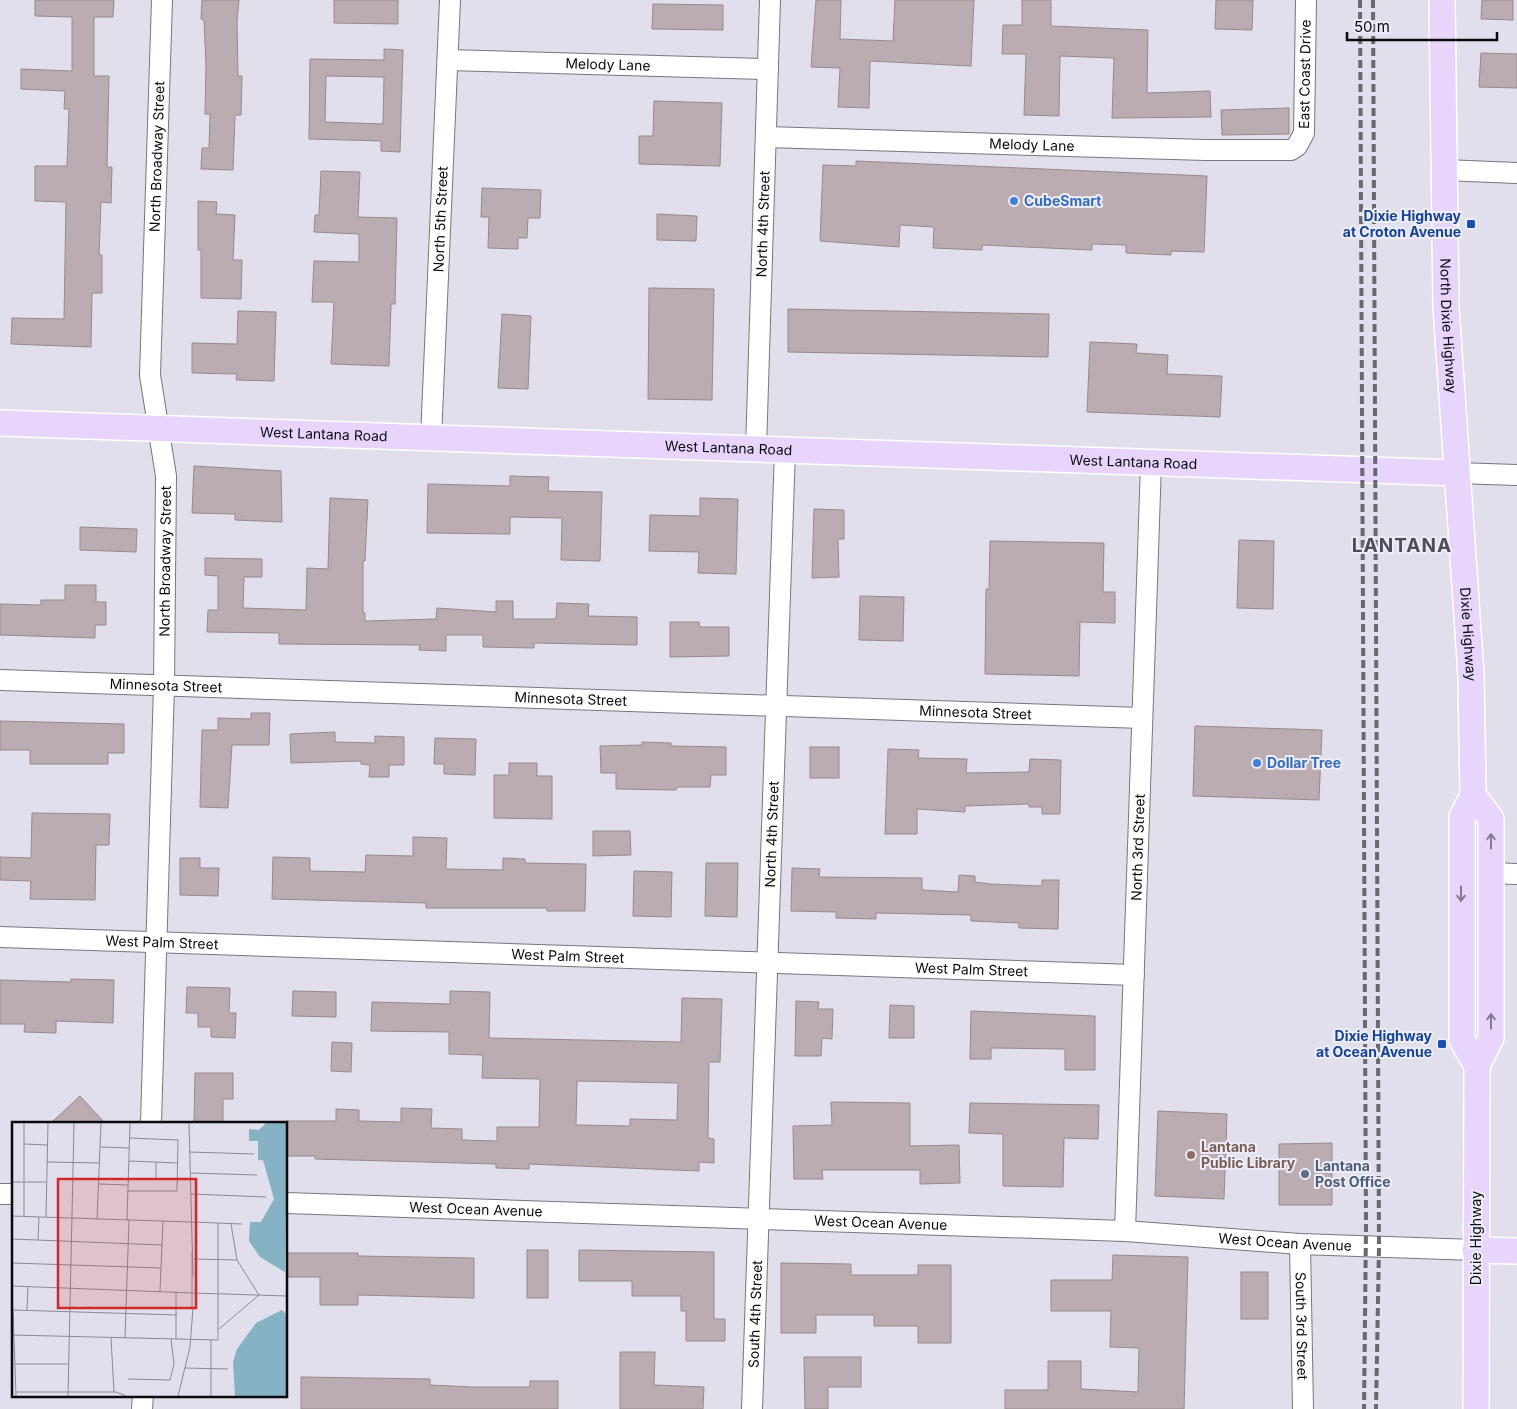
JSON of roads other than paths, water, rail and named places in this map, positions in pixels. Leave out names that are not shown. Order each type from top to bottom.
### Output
[{"type":"main road","name":"North Dixie Highway","points":[[1442,0],[1446,307],[1457,473]]},
{"type":"main road","name":"West Lantana Road","points":[[0,423],[1457,473]]},
{"type":"main road","name":"Dixie Highway","points":[[1457,473],[1471,675],[1473,795],[1462,817],[1462,1040],[1477,1066]]},
{"type":"main road","name":"Dixie Highway","points":[[1473,795],[1491,819],[1491,1038],[1477,1066],[1476,1409]]},
{"type":"main road","points":[[1476,1250],[1517,1251]]},
{"type":"street","name":"North Broadway Street","points":[[151,1122],[164,686],[166,476],[150,375],[162,0]]},
{"type":"street","name":"North 5th Street","points":[[430,438],[450,0]]},
{"type":"street","name":"North 4th Street","points":[[756,449],[770,0]]},
{"type":"street","name":"East Coast Drive","points":[[1297,146],[1304,133],[1306,0]]},
{"type":"street","name":"Melody Lane","points":[[448,60],[768,69]]},
{"type":"street","name":"Melody Lane","points":[[766,137],[1206,150],[1291,150],[1297,146]]},
{"type":"street","points":[[1444,170],[1517,173]]},
{"type":"street","name":"North 4th Street","points":[[759,1219],[784,450]]},
{"type":"street","name":"North 3rd Street","points":[[1125,1231],[1151,462]]},
{"type":"street","points":[[1457,473],[1517,475]]},
{"type":"street","name":"Minnesota Street","points":[[0,680],[1142,718]]},
{"type":"street","points":[[1491,873],[1517,874]]},
{"type":"street","name":"West Palm Street","points":[[0,937],[1134,975]]},
{"type":"street","name":"West Ocean Avenue","points":[[288,1203],[1125,1231],[1300,1244],[1476,1250]]},
{"type":"street","name":"South 4th Street","points":[[752,1409],[759,1219]]},
{"type":"street","name":"South 3rd Street","points":[[1300,1244],[1303,1409]]},
{"type":"street","points":[[142,1409],[143,1396]]},
{"type":"railway","points":[[1360,0],[1366,1227],[1364,1409]]},
{"type":"railway","points":[[1373,0],[1379,1247],[1376,1409]]},
{"type":"place","name":"CubeSmart","points":[[1014,201]]},
{"type":"place","name":"Dixie Highway at Croton Avenue","points":[[1471,224]]},
{"type":"place","name":"Dollar Tree","points":[[1257,763]]},
{"type":"place","name":"Dixie Highway at Ocean Avenue","points":[[1442,1044]]},
{"type":"place","name":"Lantana Public Library","points":[[1191,1155]]},
{"type":"place","name":"Lantana Post Office","points":[[1305,1174]]},
{"type":"district","name":"LANTANA","points":[[1402,545]]}]
